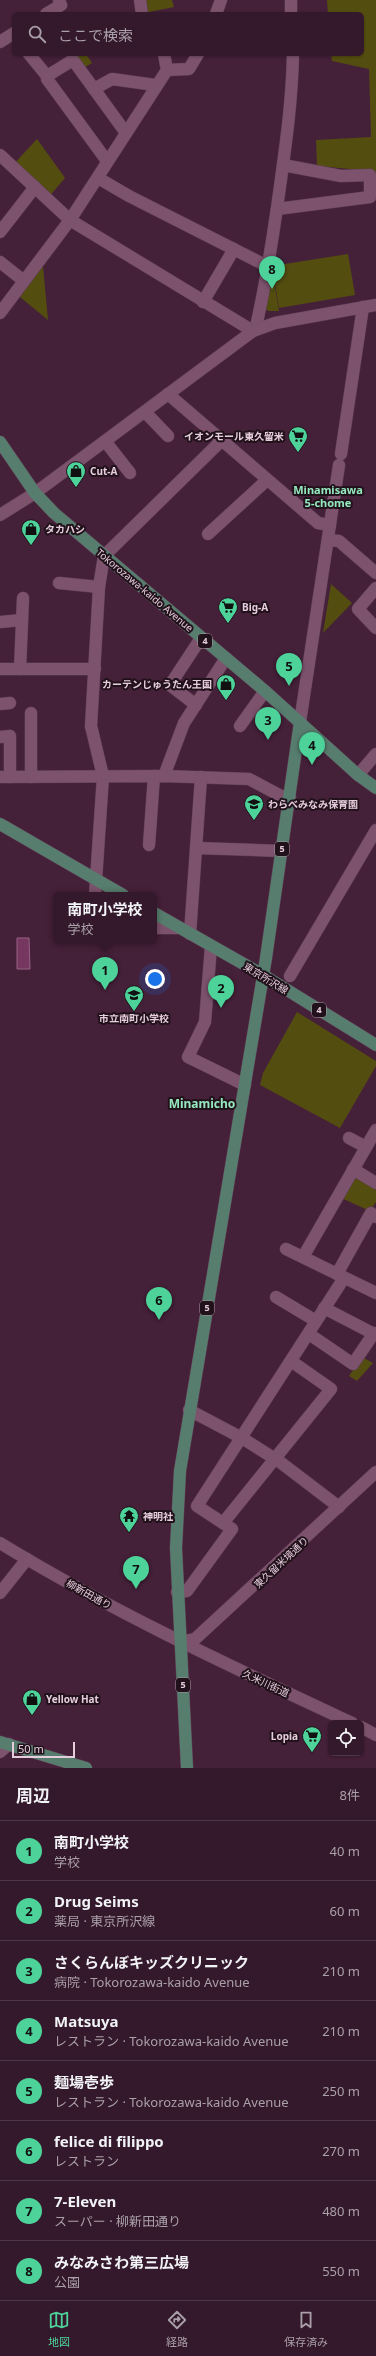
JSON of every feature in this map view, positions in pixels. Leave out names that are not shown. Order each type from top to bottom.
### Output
[{"type":"main road","name":"Tokorozawa-kaido Avenue","points":[[0,442],[35,494],[104,556],[300,722],[358,775],[376,788]]},
{"type":"main road","name":"5","points":[[186,1768],[177,1592],[177,1505],[180,1471],[263,975],[300,722]]},
{"type":"main road","points":[[0,824],[118,892]]},
{"type":"main road","name":"東京所沢線","points":[[157,915],[263,975],[376,1046]]},
{"type":"main road","points":[[3,1746],[86,1768]]},
{"type":"street","points":[[49,12],[61,5],[59,0]]},
{"type":"street","points":[[140,0],[142,12]]},
{"type":"street","points":[[217,12],[221,0]]},
{"type":"street","points":[[291,0],[291,12]]},
{"type":"street","points":[[0,42],[12,34]]},
{"type":"street","points":[[31,56],[47,76],[47,79],[108,161]]},
{"type":"street","points":[[0,313],[70,220],[98,178],[155,86],[167,70],[164,56]]},
{"type":"street","points":[[167,70],[189,69],[197,56]]},
{"type":"street","points":[[256,330],[269,267],[283,165],[292,81],[293,56]]},
{"type":"street","points":[[47,76],[73,60],[126,133]]},
{"type":"street","points":[[94,89],[112,79],[155,86]]},
{"type":"street","points":[[0,155],[70,220],[203,302],[256,330]]},
{"type":"street","points":[[277,209],[370,197],[370,175],[342,176],[283,165]]},
{"type":"street","points":[[98,178],[269,267]]},
{"type":"street","points":[[0,232],[35,187]]},
{"type":"street","points":[[203,302],[234,249]]},
{"type":"street","points":[[0,262],[24,282]]},
{"type":"street","points":[[0,515],[35,494],[256,330],[376,305]]},
{"type":"street","points":[[300,722],[363,307]]},
{"type":"street","points":[[168,394],[318,523],[330,525]]},
{"type":"street","points":[[145,412],[168,436]]},
{"type":"street","points":[[105,441],[130,472]]},
{"type":"street","points":[[95,892],[104,776],[92,726],[100,587],[104,556],[221,441]]},
{"type":"street","points":[[208,534],[267,480]]},
{"type":"street","points":[[328,540],[339,541],[376,573]]},
{"type":"street","points":[[59,583],[100,587]]},
{"type":"street","points":[[376,588],[358,609],[376,628]]},
{"type":"street","points":[[20,669],[23,598]]},
{"type":"street","points":[[0,622],[22,620]]},
{"type":"street","points":[[196,705],[170,685],[201,638]]},
{"type":"street","points":[[149,845],[159,776],[184,723],[226,658]]},
{"type":"street","points":[[0,669],[95,669]]},
{"type":"street","points":[[240,726],[264,691]]},
{"type":"street","points":[[31,713],[31,777]]},
{"type":"street","points":[[0,736],[10,736],[5,777],[159,776],[249,779],[281,796],[290,797]]},
{"type":"street","points":[[358,775],[376,754]]},
{"type":"street","points":[[157,928],[185,931],[196,848],[201,777]]},
{"type":"street","points":[[290,976],[376,830]]},
{"type":"street","points":[[196,848],[282,851]]},
{"type":"street","points":[[211,946],[205,1022],[188,1057],[245,1085]]},
{"type":"street","points":[[303,1257],[376,1130]]},
{"type":"street","points":[[349,1138],[366,1146]]},
{"type":"street","points":[[353,1169],[376,1183]]},
{"type":"street","points":[[177,1592],[187,1591],[232,1529],[197,1506],[316,1322],[341,1276],[371,1213],[376,1217]]},
{"type":"street","points":[[286,1249],[341,1276],[374,1289]]},
{"type":"street","points":[[276,1297],[316,1322]]},
{"type":"street","points":[[308,1334],[353,1364],[375,1334],[324,1308]]},
{"type":"street","points":[[223,1524],[331,1388],[291,1361]]},
{"type":"street","points":[[189,1410],[242,1438],[274,1458],[339,1507]]},
{"type":"street","name":"東久留米境通り","points":[[180,1642],[195,1639],[376,1472]]},
{"type":"street","name":"柳新田通り","points":[[0,1543],[91,1596],[180,1642]]},
{"type":"street","points":[[0,1592],[27,1559]]},
{"type":"street","name":"久米川街道","points":[[180,1642],[346,1720]]},
{"type":"street","points":[[364,1729],[376,1735]]},
{"type":"shaded area","points":[[140,0],[172,0],[174,7],[144,12]]},
{"type":"shaded area","points":[[327,0],[376,0],[376,193],[373,171],[317,166],[316,140],[371,137],[369,69],[332,61],[331,56],[364,56],[364,12],[328,12]]},
{"type":"shaded area","points":[[70,56],[87,56],[92,63],[82,69]]},
{"type":"shaded area","points":[[37,139],[65,178],[47,199],[12,166]]},
{"type":"shaded area","points":[[348,254],[355,295],[279,308],[272,266]]},
{"type":"shaded area","points":[[42,256],[48,320],[15,293]]},
{"type":"shaded area","points":[[272,270],[279,311],[269,311],[265,309]]},
{"type":"shaded area","points":[[331,584],[352,603],[323,633]]},
{"type":"shaded area","points":[[17,938],[29,938],[30,969],[17,969]]},
{"type":"shaded area","points":[[297,1012],[376,1061],[376,1066],[340,1128],[260,1085],[263,1073]]},
{"type":"shaded area","points":[[353,1173],[376,1186],[376,1202],[370,1211],[339,1197]]},
{"type":"shaded area","points":[[362,1357],[373,1363],[357,1381],[349,1376]]},
{"type":"place","name":"みなみさわ第三広場","points":[[272,289]]},
{"type":"place","name":"イオンモール東久留米","points":[[298,453]]},
{"type":"place","name":"Cut-A","points":[[76,488]]},
{"type":"place","name":"タカハシ","points":[[31,546]]},
{"type":"place","name":"Big-A","points":[[228,624]]},
{"type":"place","name":"麺場壱歩","points":[[289,686]]},
{"type":"place","name":"カーテンじゅうたん王国","points":[[226,701]]},
{"type":"place","name":"さくらんぼキッズクリニック","points":[[268,740]]},
{"type":"place","name":"Matsuya","points":[[312,765]]},
{"type":"place","name":"わらべみなみ保育園","points":[[254,821]]},
{"type":"place","name":"南町小学校","points":[[105,990]]},
{"type":"place","name":"Drug Seims","points":[[221,1008]]},
{"type":"place","name":"市立南町小学校","points":[[134,1012]]},
{"type":"place","name":"felice di filippo","points":[[159,1320]]},
{"type":"place","name":"神明社","points":[[129,1533]]},
{"type":"place","name":"7-Eleven","points":[[136,1589]]},
{"type":"place","name":"Yellow Hat","points":[[32,1716]]},
{"type":"place","name":"Lopia","points":[[312,1753]]},
{"type":"district","name":"Minamisawa 5-chome","points":[[328,496]]},
{"type":"district","name":"Minamicho","points":[[202,1104]]}]
